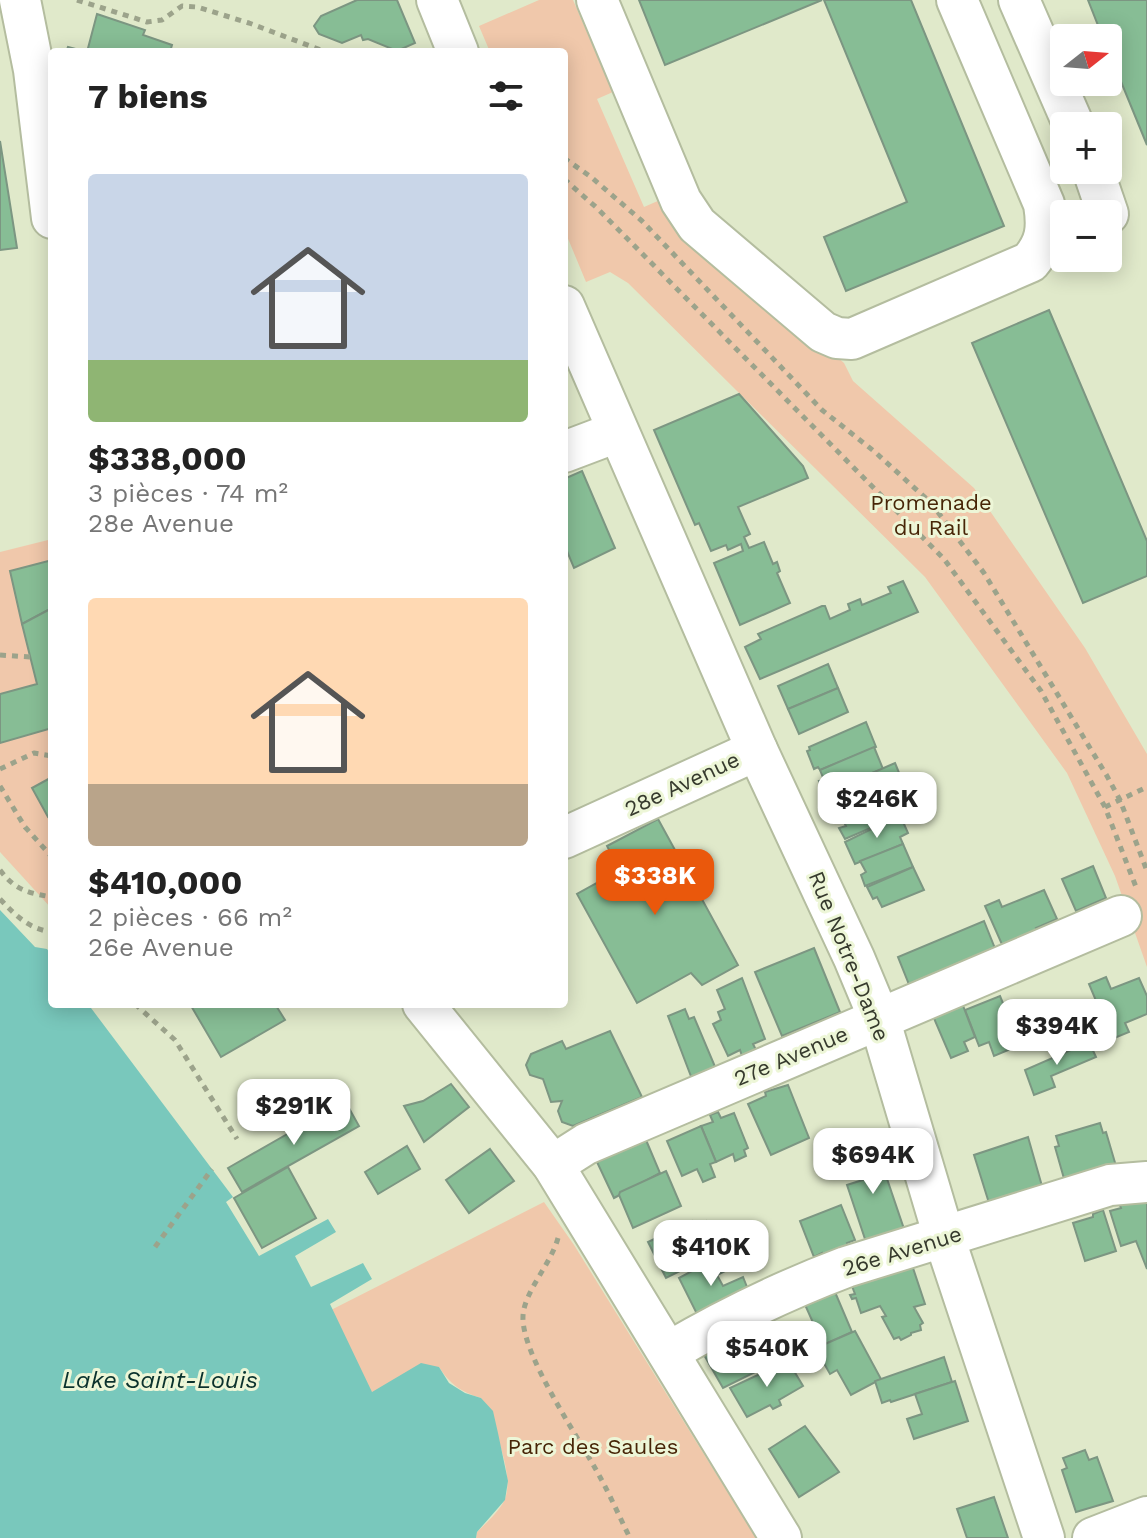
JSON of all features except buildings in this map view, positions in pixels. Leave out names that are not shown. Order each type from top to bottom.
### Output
[{"type":"street","points":[[20,0],[35,79],[48,185]]},
{"type":"street","points":[[597,0],[681,201],[697,225],[823,332],[837,338],[852,339],[1030,262],[1041,248],[1048,228],[1044,204],[957,0]]},
{"type":"street","points":[[1019,0],[1068,112]]},
{"type":"street","points":[[440,1],[457,48]]},
{"type":"street","name":"Rue Notre-Dame","points":[[568,316],[757,750],[879,1018],[944,1237],[1044,1538]]},
{"type":"street","points":[[568,450],[617,432]]},
{"type":"street","name":"28e Avenue","points":[[568,836],[757,750]]},
{"type":"street","name":"27e Avenue","points":[[553,1165],[586,1144],[879,1018],[1129,904]]},
{"type":"street","points":[[426,1008],[553,1165],[781,1538]]},
{"type":"street","name":"26e Avenue","points":[[669,1352],[817,1278],[1110,1185],[1147,1182]]},
{"type":"street","points":[[1093,1538],[1147,1517]]},
{"type":"path","points":[[77,0],[147,22],[162,20],[182,6],[197,7],[315,48]]},
{"type":"path","points":[[568,161],[642,221],[822,410],[931,503],[984,573],[1120,800],[1147,871]]},
{"type":"path","points":[[568,183],[597,208],[944,559],[1041,691],[1105,807],[1129,904]]},
{"type":"path","points":[[0,655],[30,657]]},
{"type":"path","points":[[0,769],[34,753],[48,755]]},
{"type":"path","points":[[0,786],[25,827],[48,853]]},
{"type":"path","points":[[1105,807],[1147,787]]},
{"type":"path","points":[[0,870],[20,891],[48,896]]},
{"type":"path","points":[[0,899],[23,922],[37,930],[48,931]]},
{"type":"path","points":[[139,1008],[175,1040],[237,1139]]},
{"type":"path","points":[[155,1247],[212,1169]]},
{"type":"path","points":[[560,1232],[545,1270],[526,1301],[523,1315],[525,1340],[630,1538]]},
{"type":"green space","name":"Promenade du Rail","points":[[539,0],[573,0],[613,92],[597,99],[644,207],[660,200],[844,363],[853,381],[974,488],[1085,648],[1147,754],[1147,967],[1115,876],[1067,773],[925,577],[628,283],[610,272],[586,282],[568,239],[568,48],[488,48],[479,26]]},
{"type":"green space","points":[[48,540],[48,905],[0,852],[0,552]]},
{"type":"green space","name":"Parc des Saules","points":[[544,1202],[574,1245],[756,1538],[476,1538],[477,1532],[503,1503],[507,1488],[501,1448],[481,1398],[457,1387],[439,1367],[372,1393],[331,1310]]},
{"type":"water","name":"Lake Saint-Louis","points":[[0,910],[35,947],[48,950],[48,1008],[91,1008],[233,1197],[226,1202],[259,1256],[328,1219],[336,1232],[295,1256],[311,1287],[363,1263],[372,1279],[330,1304],[372,1392],[421,1363],[439,1367],[449,1383],[481,1398],[493,1411],[508,1481],[505,1500],[477,1532],[476,1538],[0,1538]]}]
